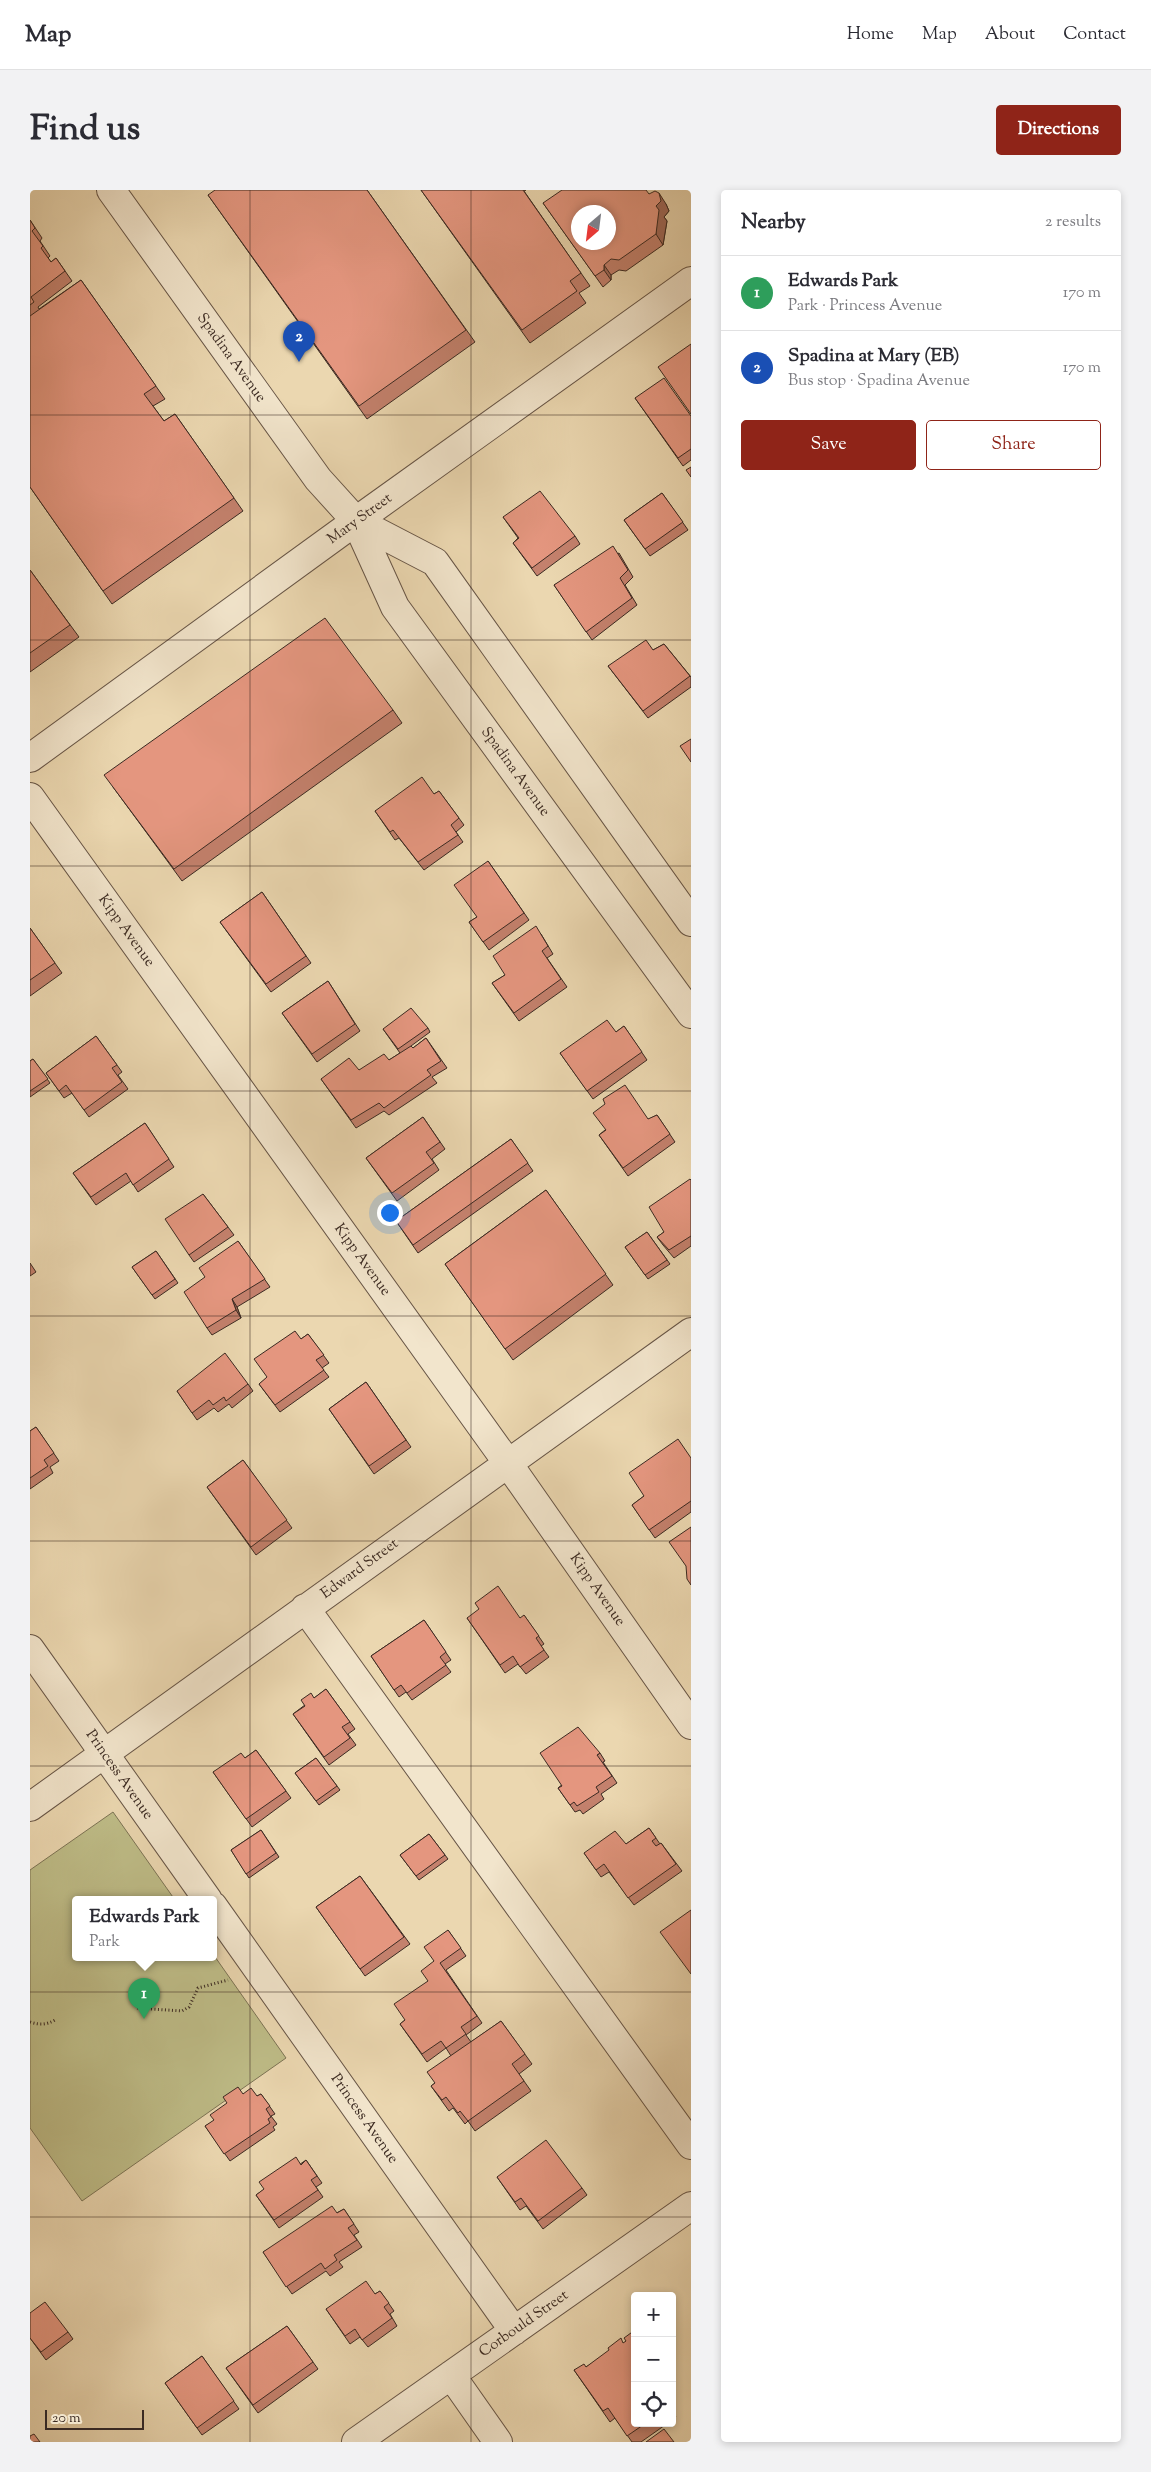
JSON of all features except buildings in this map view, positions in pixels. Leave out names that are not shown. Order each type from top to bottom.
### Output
[{"type":"street","name":"Spadina Avenue","points":[[112,190],[318,479],[356,521],[395,607],[691,1014]]},
{"type":"street","name":"Mary Street","points":[[30,758],[691,281]]},
{"type":"street","name":"Spadina Avenue","points":[[356,521],[434,562],[691,922]]},
{"type":"street","name":"Kipp Avenue","points":[[30,797],[507,1462],[691,1725]]},
{"type":"street","name":"Edward Street","points":[[30,1807],[507,1462],[691,1332]]},
{"type":"street","points":[[305,1608],[691,2145]]},
{"type":"street","name":"Princess Avenue","points":[[30,1649],[205,1896]]},
{"type":"street","name":"Princess Avenue","points":[[217,1912],[514,2331]]},
{"type":"street","name":"Corbould Street","points":[[356,2442],[691,2206]]},
{"type":"street","points":[[451,2375],[498,2442]]},
{"type":"path","points":[[137,2008],[182,2011],[189,2007],[198,1988],[231,1980]]},
{"type":"path","points":[[30,2022],[49,2024],[55,2020]]},
{"type":"shaded area","points":[[113,1812],[172,1896],[72,1896],[72,1961],[217,1960],[286,2058],[82,2201],[30,2128],[30,1870]]},
{"type":"place","name":"Spadina at Mary (EB)","points":[[299,362]]},
{"type":"place","name":"Edwards Park","points":[[144,2019]]}]
